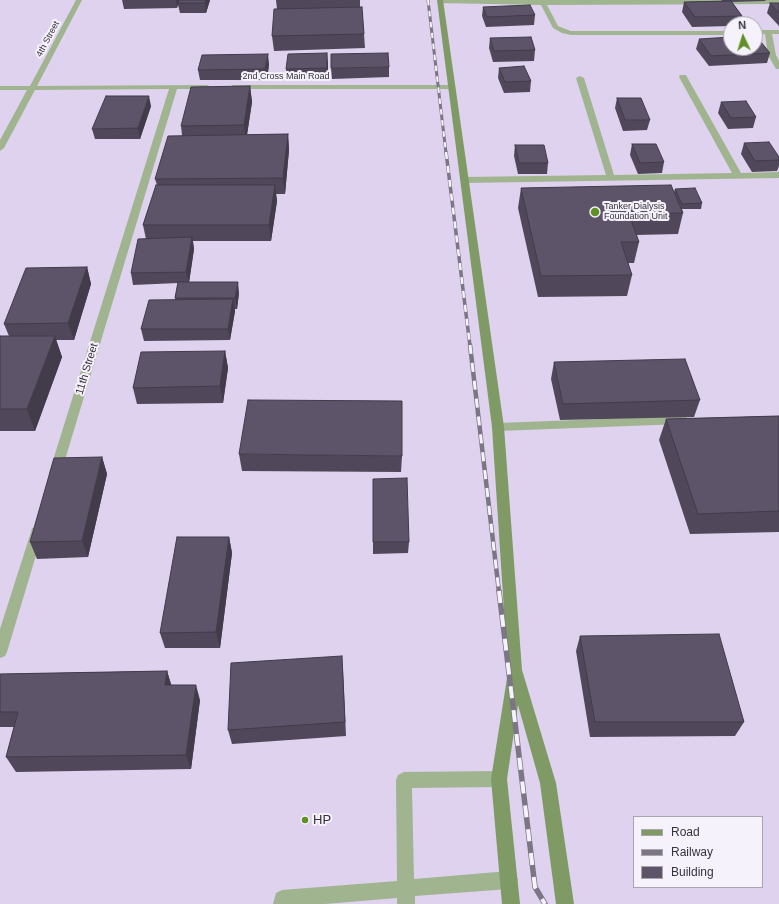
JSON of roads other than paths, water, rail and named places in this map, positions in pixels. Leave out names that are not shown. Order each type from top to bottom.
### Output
[{"type":"street","name":"4th Street","points":[[0,148],[79,0]]},
{"type":"street","points":[[565,904],[548,783],[516,670],[498,427],[440,1],[543,3],[779,2]]},
{"type":"street","points":[[543,3],[555,27],[564,32],[723,33]]},
{"type":"street","points":[[763,32],[779,32]]},
{"type":"street","points":[[768,32],[772,55],[779,67]]},
{"type":"street","points":[[683,77],[738,176]]},
{"type":"street","points":[[580,78],[611,178]]},
{"type":"street","name":"2nd Cross Main Road","points":[[230,87],[451,86]]},
{"type":"street","name":"11th Street","points":[[52,484],[174,87]]},
{"type":"street","points":[[0,88],[214,87]]},
{"type":"street","points":[[464,180],[779,175]]},
{"type":"street","points":[[498,427],[693,420]]},
{"type":"street","points":[[0,652],[40,522]]},
{"type":"street","points":[[511,904],[499,779],[516,670]]},
{"type":"street","points":[[406,896],[404,780],[499,779]]},
{"type":"street","points":[[282,904],[282,899],[406,896],[509,880]]},
{"type":"railway","points":[[428,0],[446,153]]},
{"type":"railway","points":[[446,152],[470,346]]},
{"type":"railway","points":[[470,345],[499,592]]},
{"type":"railway","points":[[499,591],[535,887],[545,904]]},
{"type":"place","name":"Tanker Dialysis Foundation Unit","points":[[595,212]]},
{"type":"place","name":"HP","points":[[305,820]]}]
